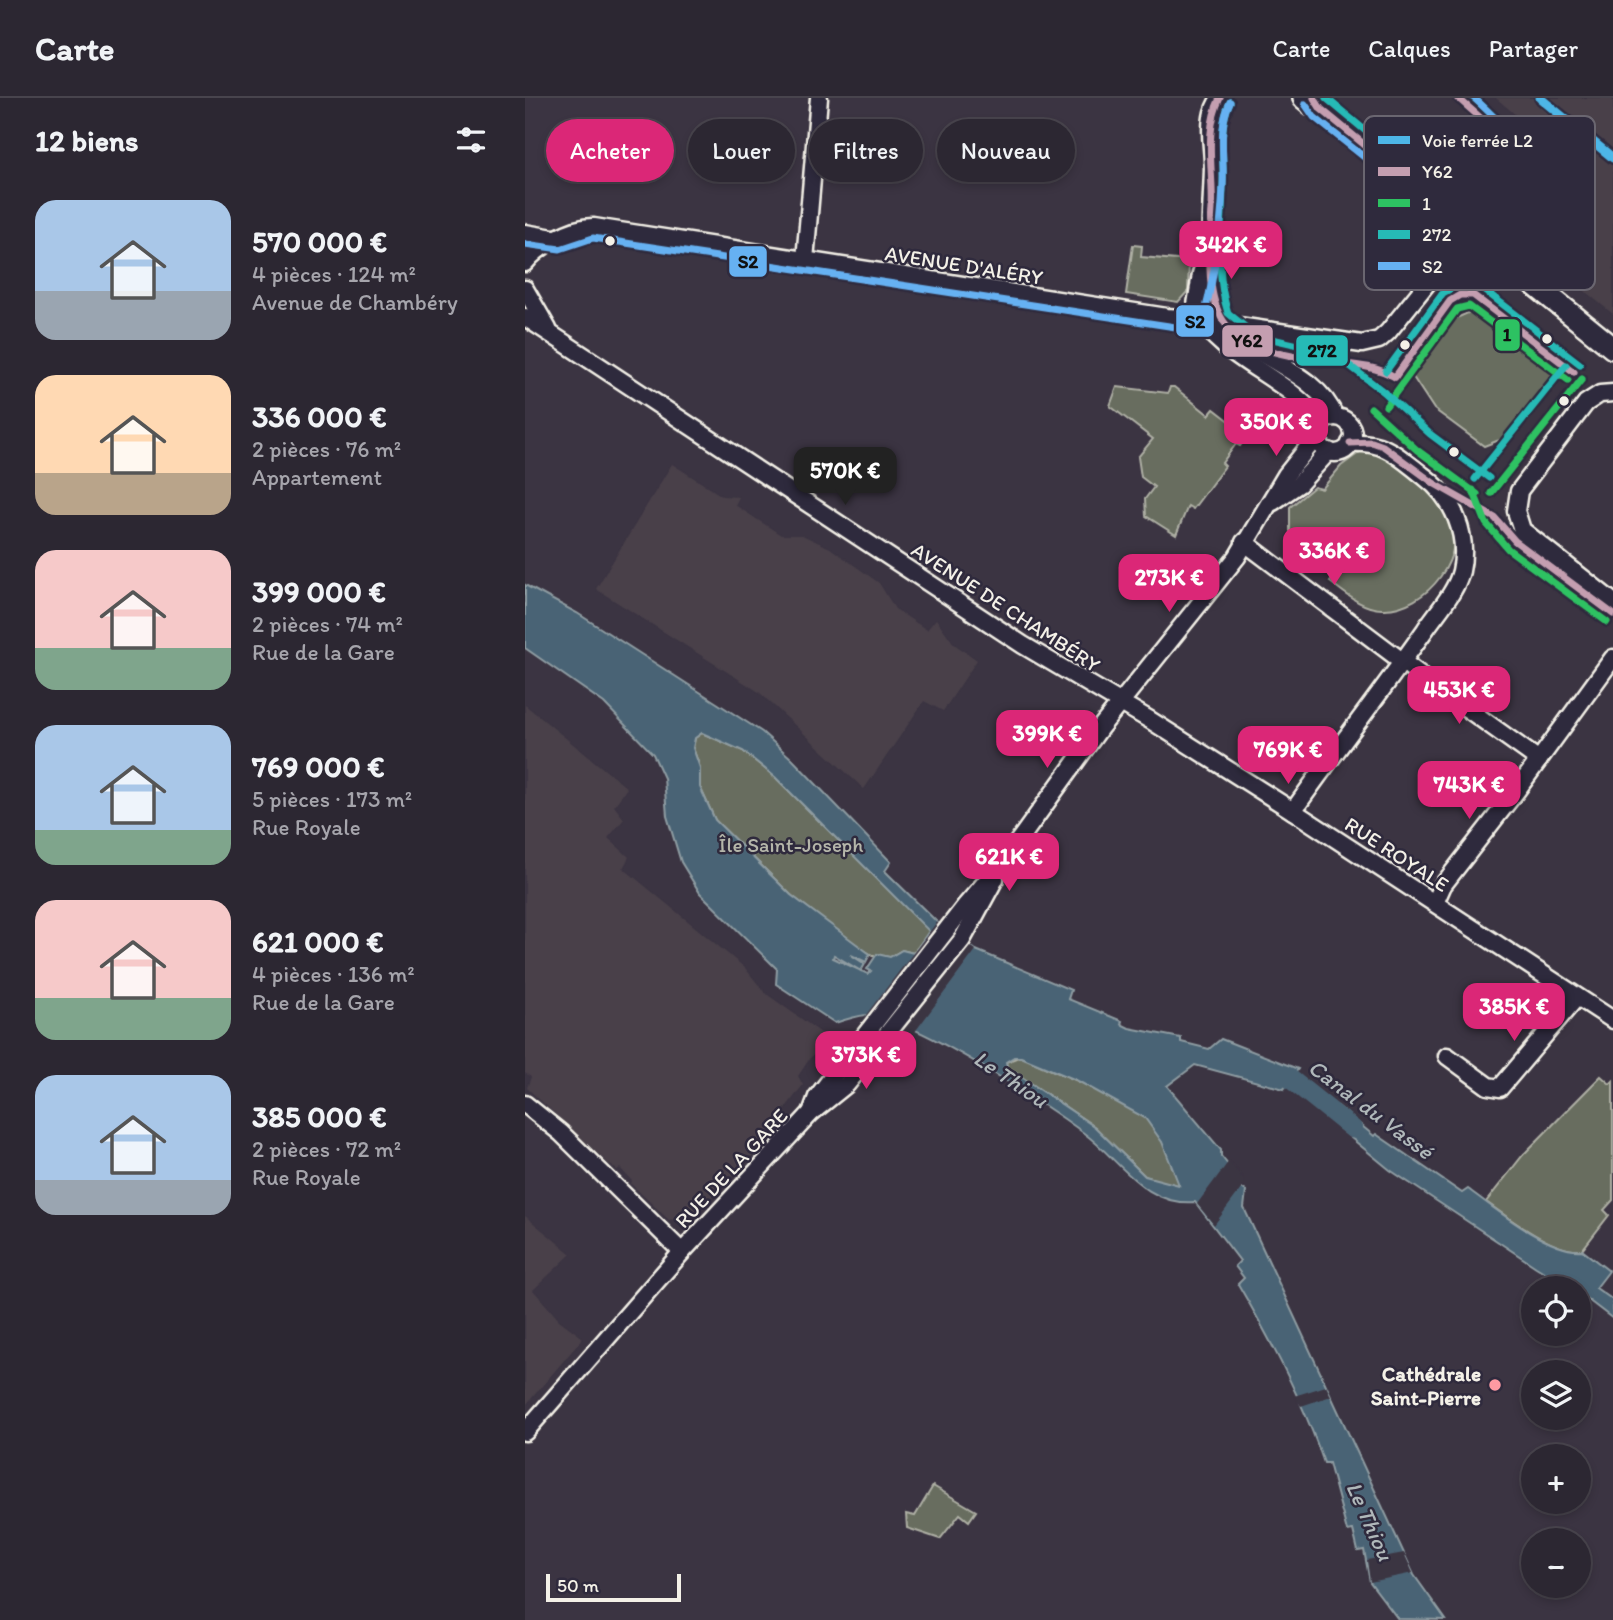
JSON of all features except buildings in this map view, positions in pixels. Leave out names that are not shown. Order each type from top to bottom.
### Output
[{"type":"street","points":[[805,260],[819,98]]},
{"type":"street","points":[[1220,98],[1211,118],[1213,184],[1208,252],[1214,304],[1223,324],[1322,396],[1324,426],[1321,445],[1329,451],[1341,451],[1350,443],[1381,445],[1435,484],[1452,505],[1461,534],[1461,571],[1456,584],[1293,811]]},
{"type":"street","points":[[1313,102],[1364,144]]},
{"type":"street","name":"AVENUE D'ALÉRY","points":[[525,262],[531,255],[584,227],[1167,317],[1180,318],[1195,311]]},
{"type":"street","name":"AVENUE D'ALÉRY","points":[[525,233],[559,239]]},
{"type":"street","points":[[1208,252],[1201,274],[1195,311],[1212,337],[1307,406],[1324,426],[1350,426],[1350,443]]},
{"type":"street","name":"AVENUE DE CHAMBÉRY","points":[[525,289],[554,337]]},
{"type":"street","points":[[1223,324],[1362,344],[1379,340],[1420,290]]},
{"type":"street","points":[[1542,290],[1613,348]]},
{"type":"street","name":"AVENUE DE CHAMBÉRY","points":[[525,317],[1023,645],[1121,702]]},
{"type":"street","points":[[1613,393],[1600,394],[1586,403],[1519,491],[1516,511],[1522,530],[1613,602]]},
{"type":"street","name":"RUE DE LA GARE","points":[[525,1432],[682,1252],[811,1113],[817,1097],[962,940],[972,909],[1004,861],[1121,702],[1237,557],[1286,475],[1324,426]]},
{"type":"street","name":"RUE DE LA GARE","points":[[1271,503],[1299,484],[1329,451]]},
{"type":"street","points":[[1244,542],[1539,760]]},
{"type":"street","points":[[1435,903],[1443,885],[1613,658]]},
{"type":"street","name":"RUE ROYALE","points":[[1121,702],[1613,1020]]},
{"type":"street","name":"RUE DE LA GARE","points":[[880,1031],[947,929],[972,909]]},
{"type":"street","points":[[1447,1056],[1488,1086],[1500,1088],[1577,997]]},
{"type":"street","points":[[525,1104],[561,1133],[682,1252]]},
{"type":"shaded area","points":[[1496,98],[1613,98],[1613,314],[1584,290],[1595,290],[1595,116],[1517,116]]},
{"type":"shaded area","points":[[672,464],[722,496],[739,497],[735,505],[781,535],[802,535],[830,548],[879,583],[895,609],[927,630],[936,619],[954,644],[977,660],[943,711],[924,701],[864,789],[759,692],[596,589]]},
{"type":"shaded area","points":[[525,705],[627,788],[614,806],[624,819],[608,838],[629,857],[623,868],[745,968],[765,993],[831,1040],[810,1058],[798,1076],[803,1085],[771,1127],[776,1132],[691,1217],[669,1220],[631,1184],[632,1181],[620,1168],[617,1170],[609,1164],[527,1088],[531,1077],[525,1073]]},
{"type":"shaded area","points":[[525,1216],[571,1254],[533,1290],[559,1320],[583,1338],[525,1406]]},
{"type":"green space","points":[[1133,245],[1142,246],[1141,257],[1189,261],[1188,291],[1178,302],[1126,294]]},
{"type":"green space","points":[[1470,312],[1480,314],[1546,364],[1553,377],[1533,405],[1522,412],[1502,439],[1484,446],[1434,409],[1411,374],[1452,320]]},
{"type":"green space","points":[[1117,387],[1168,393],[1170,387],[1174,387],[1209,415],[1214,409],[1231,422],[1236,415],[1253,429],[1240,446],[1236,444],[1222,463],[1225,466],[1193,509],[1188,506],[1176,535],[1146,516],[1145,499],[1154,487],[1141,477],[1138,457],[1153,439],[1110,406]]},
{"type":"green space","points":[[1363,450],[1388,459],[1430,491],[1448,511],[1454,527],[1454,544],[1441,576],[1429,590],[1398,607],[1375,608],[1348,595],[1330,582],[1335,575],[1313,557],[1313,548],[1290,531],[1290,507],[1314,487],[1322,489],[1341,466]]},
{"type":"green space","name":"Île Saint-Joseph","points":[[702,733],[743,751],[775,777],[930,931],[913,953],[902,950],[890,957],[874,956],[857,946],[791,895],[715,820],[700,787],[700,768],[693,748],[695,738]]},
{"type":"green space","points":[[1021,1056],[1102,1092],[1144,1117],[1161,1140],[1180,1185],[1177,1187],[1145,1176],[1095,1127],[1007,1067],[1006,1062]]},
{"type":"green space","points":[[1601,1076],[1610,1084],[1613,1081],[1613,1200],[1604,1210],[1609,1215],[1582,1250],[1571,1250],[1533,1234],[1486,1202],[1523,1155]]},
{"type":"green space","points":[[933,1486],[976,1511],[969,1521],[960,1514],[940,1539],[907,1528],[906,1514],[915,1516]]},
{"type":"water","name":"Le Thiou","points":[[525,585],[577,613],[762,732],[792,759],[891,862],[885,871],[937,922],[976,950],[1071,990],[1068,999],[1122,1021],[1121,1024],[1129,1028],[1181,1038],[1181,1042],[1209,1049],[1221,1039],[1298,1069],[1284,1089],[1195,1065],[1167,1086],[1221,1150],[1221,1156],[1241,1181],[1240,1187],[1246,1191],[1244,1208],[1414,1575],[1446,1620],[1398,1619],[1370,1582],[1364,1550],[1358,1551],[1353,1530],[1347,1531],[1329,1463],[1324,1463],[1285,1371],[1238,1284],[1244,1278],[1235,1266],[1240,1261],[1195,1202],[1177,1202],[1147,1190],[1085,1134],[1010,1083],[944,1045],[886,1019],[866,1015],[835,1023],[776,984],[777,969],[700,893],[681,862],[667,816],[664,778],[653,754],[604,703],[525,648]],"holes":[[[702,733],[743,751],[775,777],[929,931],[914,953],[902,950],[890,957],[877,954],[867,969],[871,971],[868,974],[861,971],[865,964],[851,955],[866,962],[870,954],[791,895],[715,820],[700,787],[700,768],[693,748],[695,738]],[[834,955],[860,970],[833,958]],[[1014,1057],[1021,1057],[1076,1080],[1145,1118],[1162,1142],[1179,1185],[1145,1176],[1095,1127],[1007,1067],[1006,1062]]]},
{"type":"water","points":[[1338,1106],[1374,1136],[1376,1134],[1462,1193],[1468,1189],[1507,1218],[1554,1245],[1582,1250],[1609,1271],[1596,1288],[1613,1300],[1613,1319],[1591,1302],[1591,1276],[1551,1276],[1390,1170],[1328,1119]]},
{"type":"pier","points":[[937,922],[976,950],[915,1032],[889,1021],[862,1020]]},
{"type":"pier","points":[[1229,1161],[1244,1179],[1244,1185],[1214,1225],[1197,1204]]},
{"type":"pier","points":[[1326,1386],[1331,1396],[1301,1406],[1294,1396]]},
{"type":"pier","points":[[1404,1553],[1413,1573],[1370,1582],[1367,1560]]},
{"type":"waterway","name":"Canal du Vassé","points":[[1269,1071],[1288,1077],[1353,1129]]},
{"type":"rail line","name":"L2","points":[[1540,98],[1562,116]]},
{"type":"rail line","name":"L2","points":[[1595,143],[1613,158]]},
{"type":"transit line","name":"Y62","points":[[1220,98],[1212,125],[1210,153],[1210,277],[1215,302],[1223,321],[1238,336],[1260,347],[1289,356],[1370,368],[1395,377]]},
{"type":"transit line","name":"Y62","points":[[1314,98],[1321,109],[1364,144]]},
{"type":"transit line","name":"272","points":[[1326,98],[1364,130]]},
{"type":"transit line","name":"Y62","points":[[1458,98],[1478,116]]},
{"type":"transit line","name":"272","points":[[1474,98],[1493,116]]},
{"type":"transit line","name":"S2","points":[[1474,98],[1493,116]]},
{"type":"transit line","name":"272","points":[[1230,102],[1223,131],[1220,248],[1221,281],[1228,313],[1255,335],[1333,353],[1384,392],[1430,434],[1489,478]]},
{"type":"transit line","name":"S2","points":[[525,244],[560,249],[593,238],[1182,328],[1204,316],[1211,284],[1222,203],[1224,123],[1230,102]]},
{"type":"transit line","name":"S2","points":[[1305,104],[1314,117],[1364,157]]},
{"type":"transit line","name":"272","points":[[1386,371],[1443,293],[1449,290]]},
{"type":"transit line","name":"272","points":[[1484,290],[1580,364]]},
{"type":"transit line","name":"Y62","points":[[1395,377],[1450,301],[1460,295],[1473,295],[1574,372]]},
{"type":"transit line","name":"1","points":[[1386,406],[1457,309],[1469,306],[1568,380]]},
{"type":"transit line","name":"272","points":[[1475,479],[1566,365]]},
{"type":"transit line","name":"1","points":[[1491,493],[1582,379]]},
{"type":"transit line","name":"1","points":[[1371,408],[1417,450],[1477,494]]},
{"type":"transit line","name":"Y62","points":[[1350,443],[1372,442],[1383,446],[1435,484],[1495,518],[1515,541],[1613,614]]},
{"type":"transit line","name":"1","points":[[1473,490],[1486,523],[1508,549],[1607,622]]},
{"type":"place","name":"Cathédrale Saint-Pierre","points":[[1495,1385]]}]
